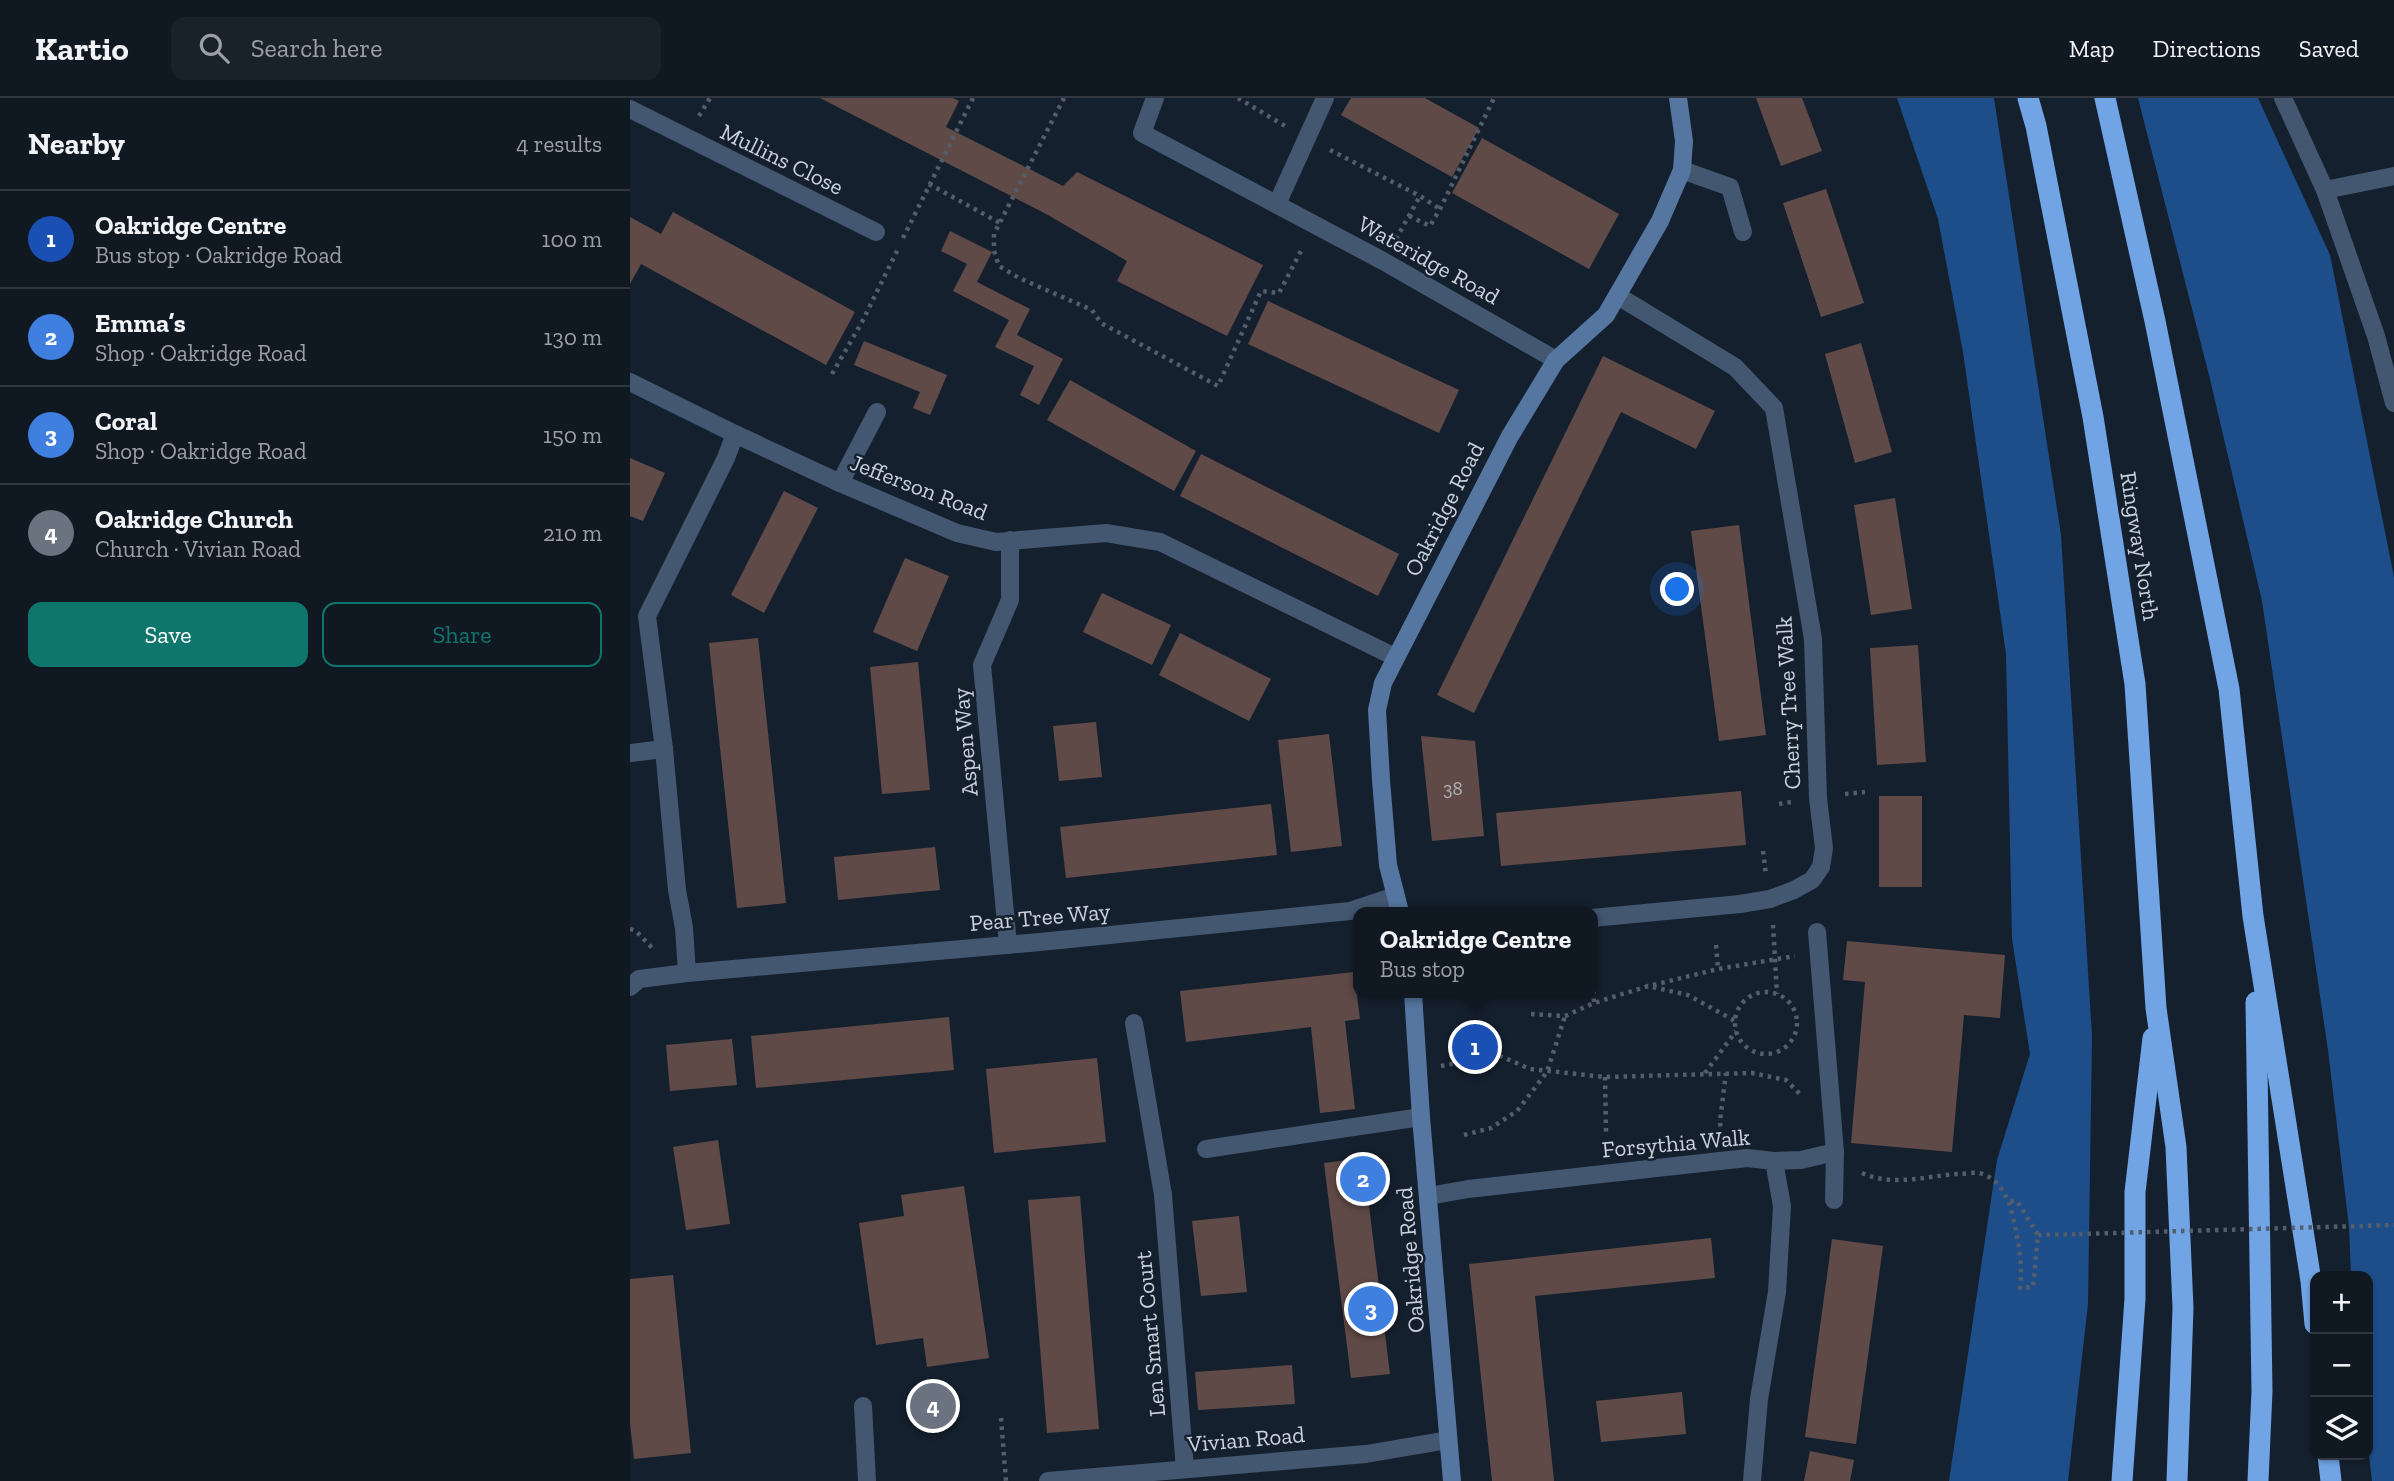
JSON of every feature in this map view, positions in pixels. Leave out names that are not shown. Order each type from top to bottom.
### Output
[{"type":"highway","name":"Ringway North","points":[[2028,98],[2036,126],[2093,417],[2135,684],[2156,1008]]},
{"type":"highway","points":[[2105,98],[2155,321],[2229,689],[2253,916],[2310,1275]]},
{"type":"highway","points":[[2253,916],[2260,1157],[2262,1391],[2258,1481]]},
{"type":"highway","points":[[2122,1481],[2135,1299],[2135,1192],[2156,1008]]},
{"type":"highway","points":[[2156,1008],[2177,1161],[2183,1308],[2177,1481]]},
{"type":"highway","points":[[2329,1460],[2331,1481]]},
{"type":"street","name":"Wateridge Road","points":[[1155,98],[1142,133],[1383,261],[1556,360]]},
{"type":"street","points":[[1277,204],[1325,98]]},
{"type":"street","name":"Oakridge Road","points":[[1398,904],[1388,865],[1377,710],[1383,683],[1510,436],[1556,360],[1605,316],[1660,222],[1682,170],[1684,141],[1678,98]]},
{"type":"street","points":[[2283,98],[2325,190],[2376,336],[2394,403]]},
{"type":"street","name":"Mullins Close","points":[[630,109],[876,232]]},
{"type":"street","points":[[1682,170],[1730,187],[1743,232]]},
{"type":"street","points":[[2325,190],[2394,176]]},
{"type":"street","name":"Cherry Tree Walk","points":[[1598,917],[1770,899],[1812,880],[1821,867],[1824,848],[1818,798],[1813,639],[1774,408],[1735,367],[1618,296]]},
{"type":"street","name":"Jefferson Road","points":[[630,382],[735,435],[957,533],[996,542],[1107,533],[1160,542],[1395,657]]},
{"type":"street","points":[[840,483],[877,412]]},
{"type":"street","points":[[687,973],[647,616],[735,435]]},
{"type":"street","name":"Aspen Way","points":[[1008,945],[982,665],[1010,600],[1010,540]]},
{"type":"street","points":[[630,753],[664,749]]},
{"type":"street","name":"Pear Tree Way","points":[[1377,907],[1398,904]]},
{"type":"street","name":"Pear Tree Way","points":[[630,987],[639,979],[687,973],[1353,911]]},
{"type":"street","points":[[1817,932],[1835,1152],[1834,1200]]},
{"type":"street","name":"Oakridge Road","points":[[1413,998],[1452,1481]]},
{"type":"street","name":"Len Smart Court","points":[[1134,1023],[1163,1195],[1185,1469]]},
{"type":"street","points":[[1206,1149],[1421,1117]]},
{"type":"street","points":[[1774,1161],[1801,1160],[1835,1152]]},
{"type":"street","name":"Forsythia Walk","points":[[1429,1196],[1468,1189],[1724,1160],[1747,1158],[1774,1161],[1782,1206],[1777,1279],[1759,1399],[1752,1481]]},
{"type":"street","points":[[863,1406],[867,1481]]},
{"type":"street","name":"Vivian Road","points":[[1051,1481],[1366,1454],[1448,1440]]},
{"type":"path","points":[[1064,98],[993,240],[999,267],[1092,310],[1101,323],[1218,386],[1261,291],[1279,293],[1315,226]]},
{"type":"path","points":[[1440,209],[1420,196],[1409,216],[1430,226],[1440,209],[1494,98]]},
{"type":"path","points":[[929,184],[1000,223]]},
{"type":"path","points":[[630,929],[636,931],[656,951]]},
{"type":"path","points":[[1774,942],[1777,994]]},
{"type":"path","points":[[1716,945],[1717,969]]},
{"type":"path","points":[[1531,1014],[1565,1016],[1594,1003],[1648,986],[1717,969],[1818,951]]},
{"type":"path","points":[[1648,986],[1688,995],[1735,1021]]},
{"type":"path","points":[[1760,992],[1777,994],[1790,1003],[1796,1012],[1797,1023],[1793,1039],[1776,1053],[1759,1053],[1741,1041],[1736,1031],[1737,1010],[1752,995],[1760,992]]},
{"type":"path","points":[[1594,998],[1594,1003]]},
{"type":"path","points":[[1464,1135],[1492,1128],[1517,1111],[1548,1072],[1565,1016]]},
{"type":"path","points":[[1705,1073],[1736,1031]]},
{"type":"path","points":[[1418,1071],[1498,1055],[1530,1069],[1605,1077],[1752,1073],[1786,1080],[1801,1093],[1806,1103]]},
{"type":"path","points":[[1724,1160],[1720,1121],[1726,1073]]},
{"type":"path","points":[[1605,1077],[1606,1132]]},
{"type":"path","points":[[1835,1152],[1858,1171],[1874,1178],[1914,1181],[1980,1173],[1997,1183],[2010,1201],[2021,1247],[2020,1288],[2033,1287],[2038,1235],[2017,1201],[2010,1201]]},
{"type":"path","points":[[2038,1235],[2394,1226]]},
{"type":"path","points":[[1001,1418],[1006,1481]]},
{"type":"shaded area","points":[[1897,98],[1994,98],[2061,535],[2092,1036],[2088,1304],[2068,1481],[1949,1481],[1997,1160],[2030,1054],[2012,939],[2006,654],[1963,352],[1938,219]]},
{"type":"shaded area","points":[[2138,98],[2258,98],[2330,255],[2394,577],[2394,1481],[2372,1481],[2370,1460],[2373,1460],[2373,1271],[2351,1271],[2349,1227],[2328,1050],[2262,601],[2209,375]]},
{"type":"building","points":[[820,98],[953,98],[959,101],[946,127],[1063,186],[1077,172],[1263,265],[1227,336],[1117,281],[1127,261],[1048,215]]},
{"type":"building","points":[[1351,98],[1425,98],[1479,128],[1452,177],[1341,115]]},
{"type":"building","points":[[1756,98],[1802,98],[1822,151],[1781,166]]},
{"type":"building","points":[[1482,138],[1619,214],[1589,269],[1452,193]]},
{"type":"building","points":[[1826,189],[1864,303],[1821,317],[1783,203]]},
{"type":"building","points":[[673,212],[855,312],[826,365],[641,264],[630,284],[630,217],[661,234]]},
{"type":"building","points":[[950,231],[992,252],[977,282],[1030,309],[1017,335],[1063,359],[1039,405],[1020,395],[1034,366],[995,347],[1009,320],[953,291],[967,264],[941,251]]},
{"type":"building","points":[[1268,301],[1459,390],[1439,433],[1248,344]]},
{"type":"building","points":[[864,341],[947,375],[930,415],[913,408],[920,392],[854,365]]},
{"type":"building","points":[[1861,343],[1892,452],[1855,463],[1825,354]]},
{"type":"building","points":[[1603,356],[1715,411],[1696,449],[1621,412],[1474,713],[1437,695]]},
{"type":"building","points":[[1070,380],[1196,451],[1174,491],[1047,420]]},
{"type":"building","points":[[1201,454],[1399,554],[1378,596],[1180,496]]},
{"type":"building","points":[[630,458],[665,473],[643,521],[630,516]]},
{"type":"building","points":[[784,491],[818,508],[764,613],[731,595]]},
{"type":"building","points":[[1895,498],[1912,609],[1871,615],[1854,505]]},
{"type":"building","points":[[1739,525],[1766,735],[1719,741],[1691,531]]},
{"type":"building","points":[[905,558],[949,576],[917,651],[873,632]]},
{"type":"building","points":[[1102,593],[1171,625],[1152,665],[1083,632]]},
{"type":"building","points":[[1180,633],[1271,679],[1249,721],[1159,675]]},
{"type":"building","points":[[758,638],[786,903],[737,908],[709,643]]},
{"type":"building","points":[[1918,645],[1926,762],[1877,765],[1870,648]]},
{"type":"building","points":[[918,662],[930,790],[882,794],[870,667]]},
{"type":"building","points":[[1096,722],[1102,777],[1059,781],[1053,726]]},
{"type":"building","points":[[1329,734],[1342,846],[1291,852],[1278,740]]},
{"type":"building","points":[[1421,736],[1475,741],[1484,836],[1432,841]]},
{"type":"building","points":[[1741,791],[1746,845],[1501,866],[1496,813]]},
{"type":"building","points":[[1879,796],[1922,796],[1922,887],[1879,887]]},
{"type":"building","points":[[1271,804],[1277,855],[1066,878],[1060,827]]},
{"type":"building","points":[[935,847],[940,890],[838,900],[834,857]]},
{"type":"building","points":[[1847,941],[2005,955],[2000,1018],[1964,1015],[1952,1152],[1851,1143],[1865,982],[1843,980]]},
{"type":"building","points":[[1353,972],[1353,998],[1357,998],[1360,1019],[1345,1021],[1355,1109],[1320,1113],[1311,1027],[1186,1042],[1180,991]]},
{"type":"building","points":[[949,1017],[954,1070],[756,1088],[751,1036]]},
{"type":"building","points":[[732,1039],[737,1085],[670,1091],[666,1045]]},
{"type":"building","points":[[1097,1058],[1106,1142],[994,1153],[986,1069]]},
{"type":"building","points":[[718,1140],[730,1224],[686,1230],[673,1147]]},
{"type":"building","points":[[1363,1158],[1390,1374],[1351,1378],[1324,1163]]},
{"type":"building","points":[[964,1186],[989,1358],[927,1367],[923,1338],[876,1345],[859,1223],[904,1216],[901,1195]]},
{"type":"building","points":[[1080,1196],[1099,1429],[1047,1433],[1028,1200]]},
{"type":"building","points":[[1239,1216],[1247,1292],[1201,1296],[1192,1221]]},
{"type":"building","points":[[1711,1238],[1715,1278],[1535,1296],[1554,1481],[1492,1481],[1469,1264]]},
{"type":"building","points":[[1832,1239],[1883,1246],[1856,1444],[1805,1437]]},
{"type":"building","points":[[673,1275],[691,1453],[634,1459],[630,1423],[630,1279]]},
{"type":"building","points":[[1292,1365],[1295,1404],[1198,1410],[1195,1372]]},
{"type":"building","points":[[1682,1392],[1686,1434],[1601,1442],[1596,1401]]},
{"type":"building","points":[[1810,1451],[1854,1460],[1850,1481],[1804,1481]]},
{"type":"place","name":"Oakridge Centre","points":[[1475,1047]]},
{"type":"place","name":"Emma’s","points":[[1363,1179]]},
{"type":"place","name":"Coral","points":[[1371,1309]]},
{"type":"place","name":"Oakridge Church","points":[[933,1406]]}]
